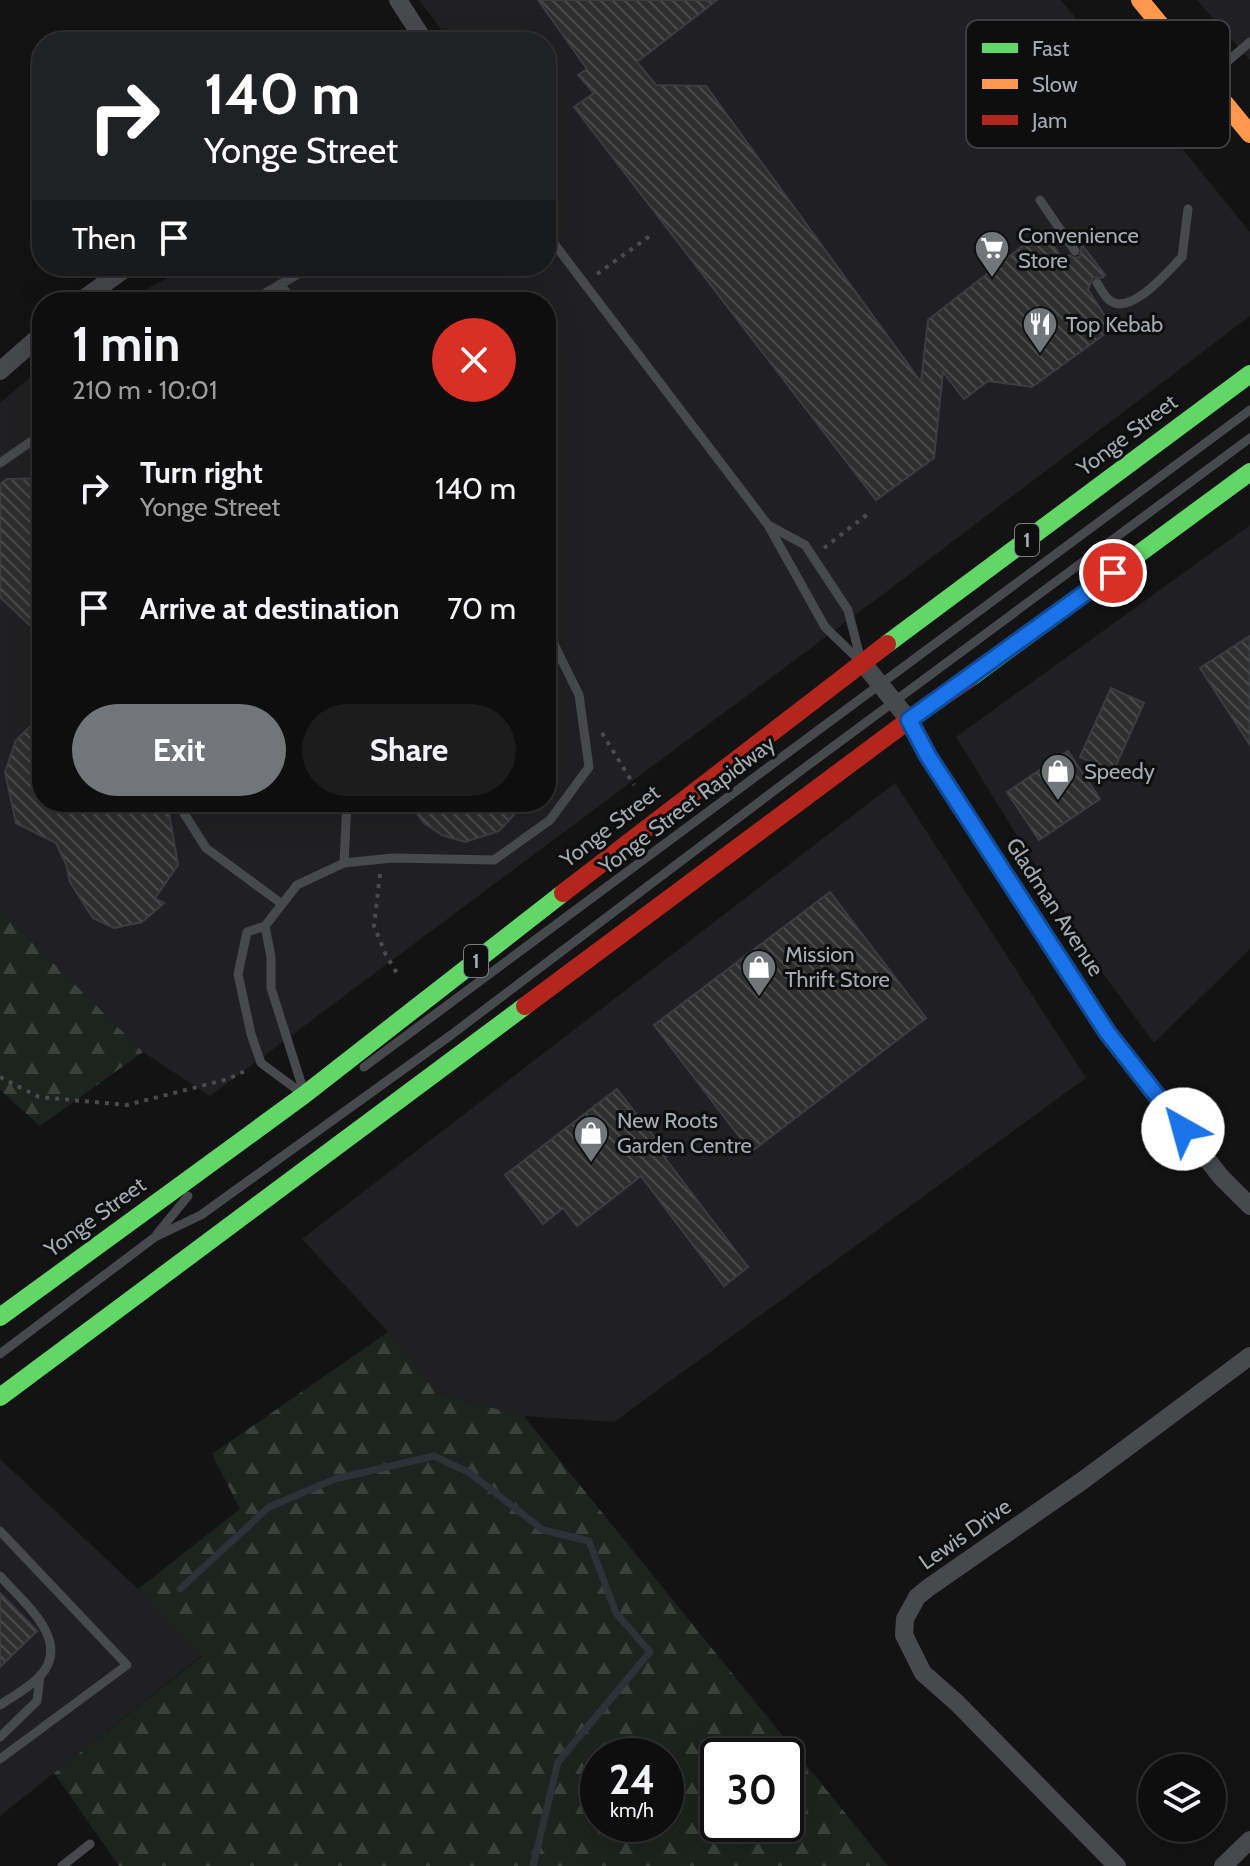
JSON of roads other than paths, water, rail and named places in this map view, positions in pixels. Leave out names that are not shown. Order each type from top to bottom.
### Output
[{"type":"main road","points":[[1140,0],[1156,20]]},
{"type":"main road","points":[[1230,109],[1250,134]]},
{"type":"main road","name":"Yonge Street","points":[[0,1317],[304,1095],[862,662],[1250,374]]},
{"type":"main road","points":[[0,1397],[909,720],[1250,472]]},
{"type":"street","points":[[398,0],[419,32]]},
{"type":"street","points":[[93,292],[115,276]]},
{"type":"street","points":[[0,371],[32,343]]},
{"type":"street","name":"Gladman Avenue","points":[[862,662],[909,720],[928,756],[1107,1032],[1221,1177],[1250,1206]]},
{"type":"street","name":"Lewis Drive","points":[[1117,1866],[957,1703],[923,1673],[904,1635],[905,1619],[917,1597],[928,1588],[1082,1481],[1250,1356]]},
{"type":"street","points":[[1223,1866],[1250,1840]]},
{"type":"lane","points":[[1230,59],[1250,42]]},
{"type":"lane","points":[[1040,200],[1075,251]]},
{"type":"lane","points":[[1097,283],[1109,301],[1119,304],[1138,300],[1182,257],[1188,209]]},
{"type":"lane","points":[[556,246],[768,525],[825,627],[862,662]]},
{"type":"lane","points":[[267,292],[294,276]]},
{"type":"lane","points":[[280,284],[286,292]]},
{"type":"lane","name":"Yonge Street Rapidway","points":[[351,1076],[1250,410]]},
{"type":"lane","name":"Yonge Street Rapidway","points":[[0,1354],[155,1237],[201,1215],[451,1035],[1250,438]]},
{"type":"lane","points":[[0,463],[32,441]]},
{"type":"lane","points":[[768,525],[805,545],[848,610],[862,662]]},
{"type":"lane","points":[[556,648],[579,695],[589,767],[556,812]]},
{"type":"lane","points":[[183,812],[206,848],[282,904]]},
{"type":"lane","points":[[344,863],[347,812]]},
{"type":"lane","points":[[304,1095],[261,1063],[251,1034],[238,974],[247,932],[265,926],[297,885],[344,863],[382,859],[494,860],[550,820],[556,812]]},
{"type":"lane","points":[[265,926],[271,957],[271,988],[304,1095]]},
{"type":"lane","name":"Yonge Street Rapidway","points":[[155,1237],[185,1198],[198,1189]]},
{"type":"lane","points":[[0,1531],[127,1665],[0,1759]]},
{"type":"lane","points":[[0,1576],[48,1631],[51,1647],[51,1660],[40,1676],[0,1705]]},
{"type":"lane","points":[[0,1737],[37,1701],[40,1676]]},
{"type":"lane","points":[[62,1866],[90,1844]]},
{"type":"waterway","points":[[180,1589],[269,1507],[335,1479],[434,1456],[470,1473],[543,1530],[589,1541],[616,1613],[650,1652],[558,1762],[533,1866]]},
{"type":"place","name":"Convenience Store","points":[[992,279]]},
{"type":"place","name":"Top Kebab","points":[[1040,355]]},
{"type":"place","name":"Speedy","points":[[1058,802]]},
{"type":"place","name":"Mission Thrift Store","points":[[759,998]]},
{"type":"place","name":"New Roots Garden Centre","points":[[591,1164]]}]
